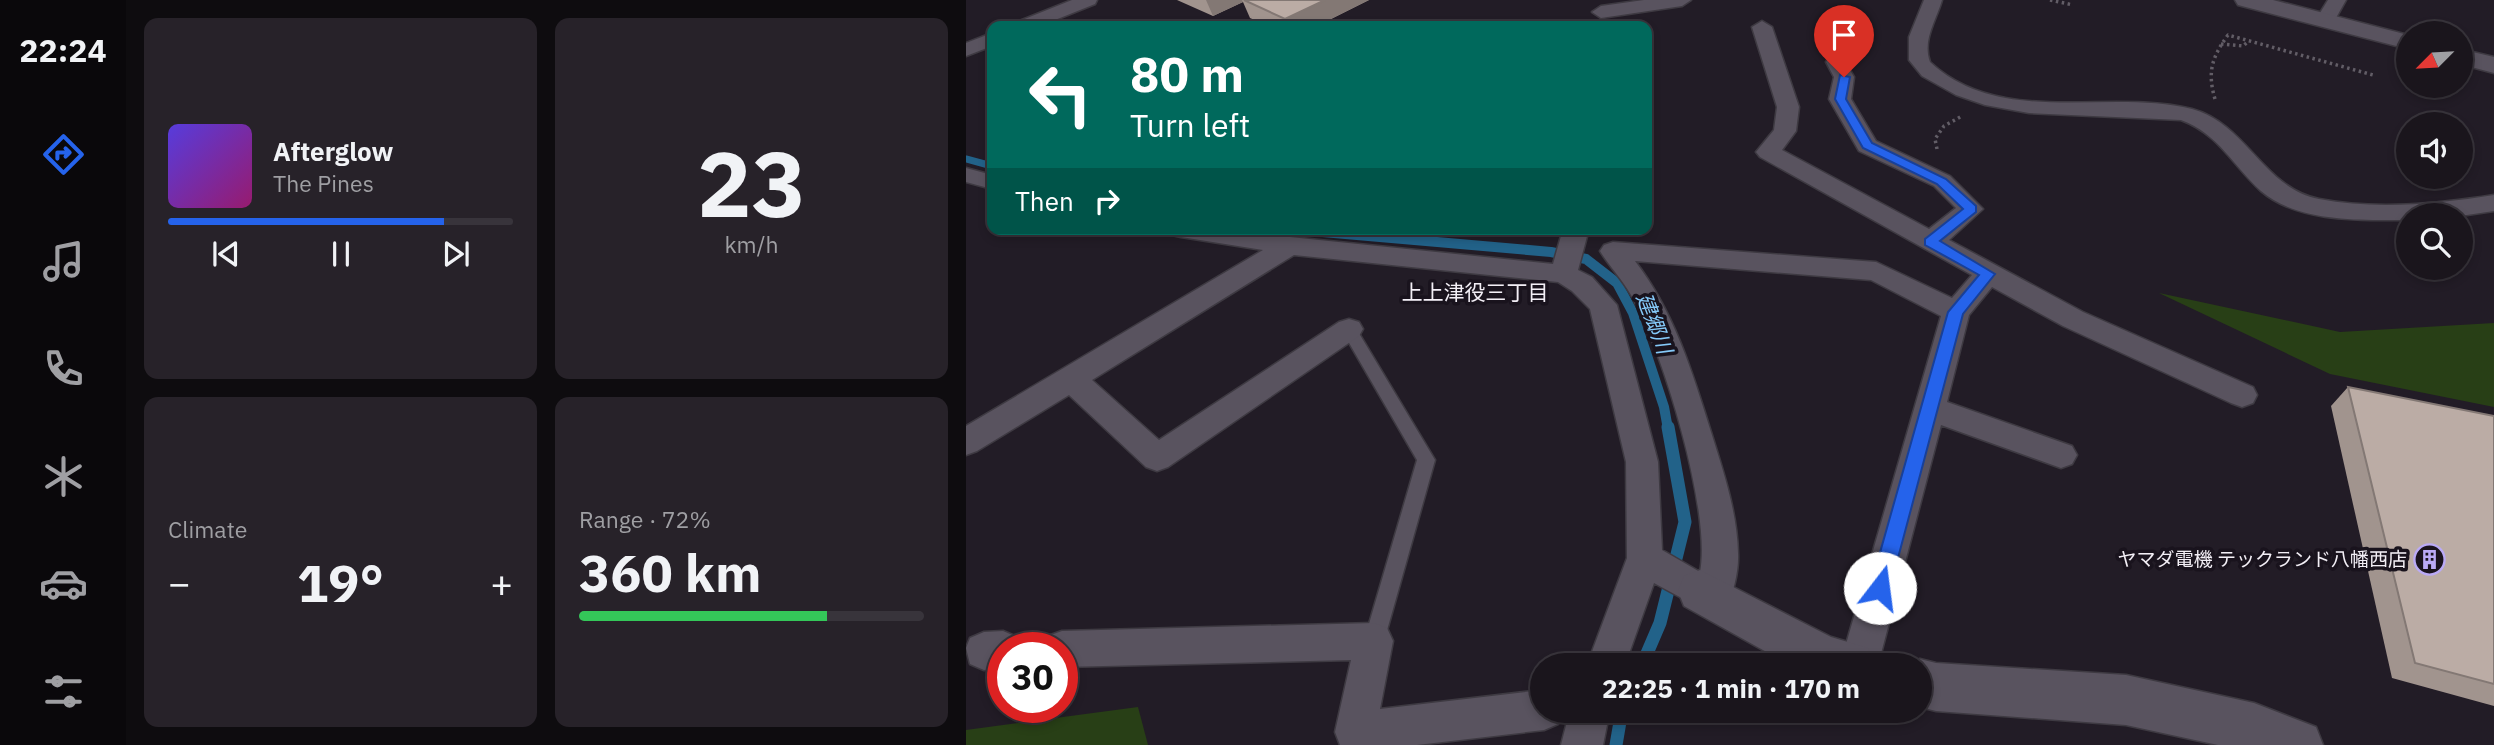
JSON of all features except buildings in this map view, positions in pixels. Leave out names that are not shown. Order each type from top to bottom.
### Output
[{"type":"street","points":[[1036,21],[1088,0]]},
{"type":"street","points":[[1599,13],[1682,0]]},
{"type":"street","points":[[1933,0],[1917,40],[1919,62],[1933,75],[1976,96],[2056,110],[2166,110],[2190,115],[2216,126],[2272,188],[2301,203],[2341,212],[2413,211],[2494,203]]},
{"type":"street","points":[[2246,0],[2396,39]]},
{"type":"street","points":[[2325,21],[2337,0]]},
{"type":"street","points":[[1762,27],[1787,107],[1785,131],[1768,152],[2073,318],[2242,395]]},
{"type":"street","points":[[966,50],[987,41]]},
{"type":"street","points":[[2473,59],[2494,65]]},
{"type":"street","points":[[1836,62],[1844,77],[1840,99],[1867,146],[1942,181],[1971,209],[1930,242]]},
{"type":"street","points":[[966,175],[987,181]]},
{"type":"street","points":[[1219,235],[1290,246],[1564,272],[1582,284],[1604,304],[1642,462],[1680,579],[1815,653]]},
{"type":"street","points":[[1564,272],[1574,235]]},
{"type":"street","points":[[966,442],[1290,246]]},
{"type":"street","points":[[1616,653],[1680,579],[1721,554],[1712,488],[1672,353],[1643,291],[1613,251],[1876,271],[1956,312]]},
{"type":"street","points":[[1862,653],[1956,312],[1988,274]]},
{"type":"street","points":[[1604,304],[1643,291]]},
{"type":"street","points":[[1071,379],[1157,458],[1349,329]]},
{"type":"street","points":[[1929,408],[2060,455]]},
{"type":"street","points":[[1078,649],[1374,641],[1355,732],[1530,712]]},
{"type":"street","points":[[1932,686],[2126,700],[2254,728],[2298,745]]},
{"type":"street","points":[[1582,745],[1587,723]]},
{"type":"lane","points":[[1349,329],[1426,460],[1374,641]]},
{"type":"path","points":[[2050,0],[2073,5]]},
{"type":"path","points":[[2216,126],[2220,112],[2209,80],[2210,60],[2228,35],[2373,75]]},
{"type":"path","points":[[2221,44],[2243,46],[2249,41]]},
{"type":"path","points":[[1942,181],[1935,138],[1944,126],[1962,116],[1976,96]]},
{"type":"green space","points":[[2159,293],[2340,332],[2494,323],[2494,407],[2330,374]]},
{"type":"green space","points":[[1138,707],[1148,745],[966,745],[966,730],[1018,723],[1078,723],[1078,715]]},
{"type":"waterway","name":"建郷川","points":[[966,159],[987,165]]},
{"type":"waterway","name":"建郷川","points":[[1357,235],[1551,252],[1586,259],[1617,283],[1633,313],[1664,407],[1668,429]]},
{"type":"waterway","name":"建郷川","points":[[1647,653],[1660,623],[1685,522],[1668,427]]},
{"type":"waterway","name":"建郷川","points":[[1616,745],[1620,723]]},
{"type":"place","name":"ヤマダ電機 テックランド八幡西店","points":[[2430,559]]},
{"type":"district","name":"上上津役三丁目","points":[[1475,292]]},
{"type":"route","points":[[1844,77],[1840,99],[1867,146],[1942,181],[1971,209],[1930,242],[1988,274],[1956,312],[1880,588]]}]
